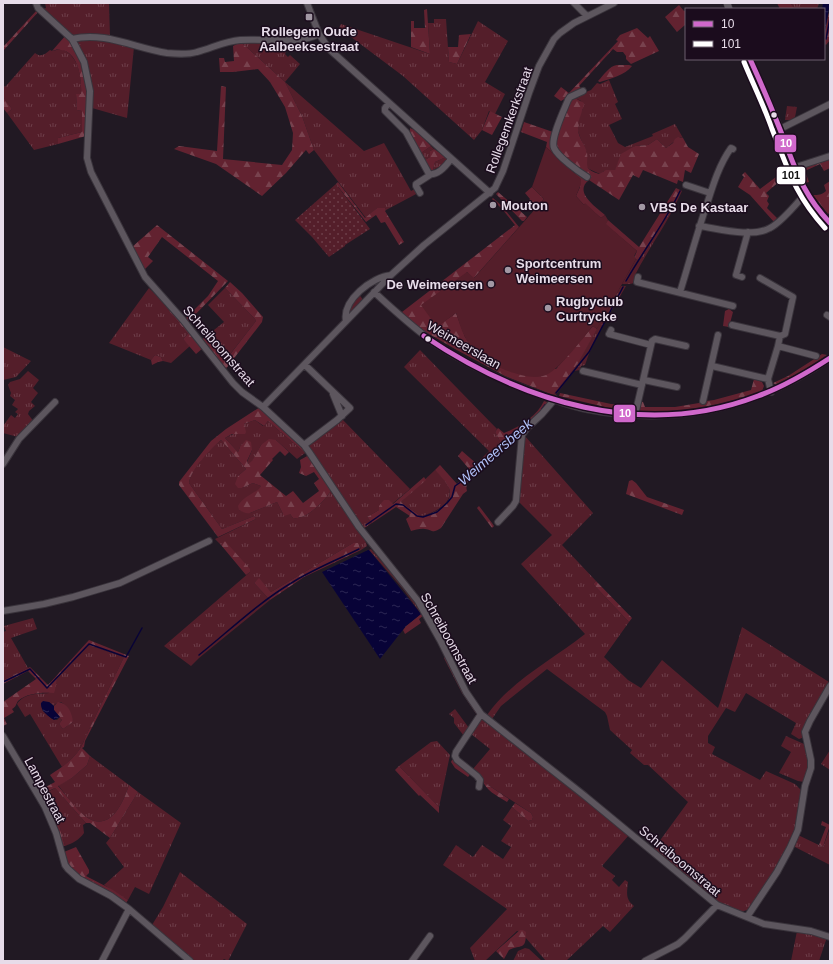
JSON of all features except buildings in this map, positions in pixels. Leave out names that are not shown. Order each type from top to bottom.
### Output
[{"type":"street","name":"Schreiboomstraat","points":[[36,3],[38,8],[72,39],[84,62],[89,81],[90,109],[87,158],[91,172],[140,268],[150,283],[233,383],[242,392],[263,406],[304,445],[316,460],[358,527],[418,601],[440,640],[466,692],[481,714],[585,796],[717,905],[764,924],[811,931],[830,937]]},
{"type":"street","points":[[307,3],[319,34],[331,51],[490,193]]},
{"type":"street","points":[[574,3],[587,16]]},
{"type":"street","name":"Rollegemkerkstraat","points":[[263,406],[391,275],[424,245],[490,193],[498,184],[539,66],[550,46],[560,33],[587,16],[614,3]]},
{"type":"street","points":[[72,39],[87,37],[104,38],[152,50],[179,54],[197,52],[232,41],[298,39],[310,38],[319,34]]},
{"type":"street","points":[[750,60],[780,129],[793,168],[806,193],[830,223]]},
{"type":"street","points":[[583,91],[568,100],[554,138],[553,147],[558,154],[587,177]]},
{"type":"street","points":[[389,103],[385,108],[385,111],[401,126],[430,175]]},
{"type":"street","points":[[780,129],[830,104]]},
{"type":"street","points":[[401,126],[407,120]]},
{"type":"street","points":[[680,292],[699,226],[722,160],[730,148],[733,149]]},
{"type":"street","points":[[793,168],[830,156]]},
{"type":"street","points":[[420,193],[416,184],[443,169],[452,159]]},
{"type":"street","points":[[686,185],[710,193]]},
{"type":"street","points":[[699,226],[758,232],[770,228],[806,193]]},
{"type":"street","points":[[742,277],[736,275],[748,232]]},
{"type":"street","name":"Rollegemkerkstraat","points":[[346,321],[345,318],[347,308],[358,293],[376,280],[391,275]]},
{"type":"street","points":[[638,277],[637,282],[733,306]]},
{"type":"street","points":[[732,325],[780,336],[785,334],[793,297],[760,278]]},
{"type":"street","name":"Weimeerslaan","points":[[374,292],[410,324],[437,345],[489,374],[512,384],[585,408],[635,415],[670,415],[728,406],[771,392],[830,358]]},
{"type":"street","points":[[611,330],[609,334],[651,345]]},
{"type":"street","points":[[704,401],[718,335]]},
{"type":"street","points":[[771,392],[768,379],[780,336]]},
{"type":"street","points":[[635,415],[652,341],[655,340],[686,346]]},
{"type":"street","points":[[778,346],[816,356]]},
{"type":"street","points":[[304,365],[350,408],[342,416],[304,445]]},
{"type":"street","points":[[712,366],[768,379]]},
{"type":"street","points":[[583,371],[676,387]]},
{"type":"street","points":[[332,391],[342,416]]},
{"type":"street","points":[[498,522],[516,501],[522,435],[555,399]]},
{"type":"street","points":[[3,464],[19,439],[55,402]]},
{"type":"street","points":[[3,611],[52,603],[120,583],[210,541]]},
{"type":"street","points":[[747,917],[777,872],[798,830],[805,786],[811,768],[811,760],[805,732],[830,686]]},
{"type":"street","points":[[479,787],[480,780],[457,760],[456,752],[481,714]]},
{"type":"street","name":"Lampestraat","points":[[3,736],[45,807],[56,833],[64,865],[68,870],[79,879],[111,896],[129,909],[190,961]]},
{"type":"street","points":[[645,961],[678,944],[717,905]]},
{"type":"street","points":[[102,961],[129,909]]},
{"type":"street","points":[[412,961],[430,936]]},
{"type":"green space","points":[[45,3],[109,3],[110,37],[73,35],[69,33],[42,9],[46,8]]},
{"type":"green space","points":[[777,3],[790,3],[794,8],[780,8]]},
{"type":"green space","points":[[790,3],[819,3],[817,8],[794,8]]},
{"type":"green space","points":[[679,5],[685,10],[685,25],[677,32],[665,17]]},
{"type":"green space","points":[[830,7],[830,40],[826,45],[825,31]]},
{"type":"green space","points":[[427,9],[430,54],[411,47],[411,21],[414,21],[414,28],[425,28],[424,10]]},
{"type":"green space","points":[[37,10],[39,11],[3,51],[3,47]]},
{"type":"green space","points":[[434,19],[446,19],[449,62],[457,64],[478,21],[508,41],[485,82],[505,94],[495,114],[489,111],[482,130],[474,140],[403,76],[339,28],[341,24],[430,54],[428,23],[434,23]]},
{"type":"green space","points":[[637,28],[648,38],[650,36],[659,51],[631,64],[626,59],[623,52],[617,52],[613,49],[579,86],[582,89],[561,101],[554,96],[561,87],[569,93],[618,41],[616,40],[620,35]]},
{"type":"green space","points":[[471,34],[457,64],[449,62],[448,47],[458,47],[459,35]]},
{"type":"green space","points":[[66,35],[79,55],[87,80],[86,136],[58,144],[58,138],[82,132],[82,111],[77,110],[76,94],[81,94],[81,82],[76,61],[67,52],[59,50],[52,51]]},
{"type":"green space","points":[[98,38],[134,47],[127,118],[92,108],[89,75],[78,41]]},
{"type":"green space","points":[[295,41],[296,45],[286,44],[283,49],[288,57],[290,55],[300,64],[285,82],[241,42]]},
{"type":"green space","points":[[241,42],[285,82],[302,116],[314,150],[309,154],[306,150],[286,173],[262,196],[216,164],[174,149],[179,146],[217,151],[221,86],[226,87],[223,159],[282,165],[292,150],[293,133],[285,107],[270,82],[258,69],[220,72],[219,58],[224,58],[225,62],[234,61],[233,46]]},
{"type":"green space","points":[[61,49],[72,56],[76,62],[80,74],[81,94],[76,94],[77,110],[82,111],[82,132],[58,138],[58,144],[34,150],[7,113],[12,109],[3,97],[3,85],[5,87],[35,53],[41,55],[50,50]]},
{"type":"green space","points":[[617,65],[632,66],[617,76],[600,82],[598,81],[609,69]]},
{"type":"green space","points":[[609,80],[618,102],[615,104],[622,119],[609,125],[618,143],[625,147],[653,136],[652,134],[675,124],[683,138],[680,137],[666,148],[657,139],[648,145],[635,146],[618,163],[615,171],[604,171],[600,174],[587,167],[587,153],[577,128],[580,114],[583,109],[581,101],[573,97],[591,90],[597,83],[600,84]]},
{"type":"green space","points":[[285,82],[364,151],[384,143],[411,191],[415,189],[418,193],[386,210],[385,208],[377,208],[366,218],[314,150],[302,116]]},
{"type":"green space","points":[[3,97],[12,109],[7,113],[3,108]]},
{"type":"green space","points":[[573,97],[584,103],[578,124],[578,130],[586,150],[587,167],[593,172],[599,174],[606,170],[615,170],[621,154],[635,146],[648,145],[657,139],[666,148],[678,137],[683,138],[688,147],[699,154],[691,173],[685,170],[683,182],[678,180],[677,184],[643,170],[639,178],[633,175],[619,200],[589,180],[583,189],[592,204],[605,215],[601,218],[585,204],[584,205],[576,196],[580,187],[574,172],[546,147],[547,142],[521,132],[524,122],[553,132],[563,103]]},
{"type":"green space","points":[[787,106],[797,107],[795,117],[790,120],[785,120]]},
{"type":"green space","points":[[490,111],[502,117],[492,135],[482,130]]},
{"type":"green space","points":[[410,128],[417,131],[431,146],[421,153],[410,133]]},
{"type":"green space","points":[[431,146],[434,149],[430,151],[430,157],[425,160],[421,153]]},
{"type":"green space","points":[[546,147],[581,179],[581,184],[576,196],[584,205],[585,203],[601,218],[605,215],[608,220],[606,224],[637,251],[634,257],[636,259],[597,329],[593,326],[571,353],[552,371],[539,377],[531,377],[504,370],[480,356],[466,340],[456,313],[437,327],[421,305],[467,272],[474,278],[544,199],[532,187]]},
{"type":"green space","points":[[434,149],[446,157],[435,162],[433,170],[431,170],[425,160],[430,157],[430,151]]},
{"type":"green space","points":[[830,154],[830,168],[824,171],[820,164],[805,171],[809,182],[805,183],[797,165]]},
{"type":"green space","points":[[446,157],[447,159],[443,165],[433,170],[435,162]]},
{"type":"green space","points":[[788,168],[789,173],[766,193],[769,196],[767,201],[769,204],[767,208],[777,218],[774,222],[750,195],[738,187],[744,177],[742,175],[745,172],[760,189]]},
{"type":"green space","points":[[830,181],[830,212],[828,214],[813,195],[826,191],[824,185]]},
{"type":"green space","points":[[338,182],[365,218],[377,208],[385,208],[385,211],[404,242],[399,245],[385,222],[381,223],[376,215],[366,222],[336,184]]},
{"type":"green space","points":[[336,184],[370,229],[329,257],[295,220]]},
{"type":"green space","points":[[532,187],[544,199],[535,209],[527,203],[530,199],[525,193]]},
{"type":"green space","points":[[676,188],[680,190],[668,214],[638,260],[634,258],[637,251],[605,224],[608,220],[639,247]]},
{"type":"green space","points":[[680,190],[682,191],[671,213],[635,275],[634,283],[622,284],[636,259],[638,260],[667,215]]},
{"type":"green space","points":[[498,192],[527,217],[524,221],[522,221],[496,194]]},
{"type":"green space","points":[[493,198],[502,206],[519,227],[473,279],[467,272],[436,327],[456,313],[465,337],[482,357],[556,369],[593,326],[597,329],[578,363],[553,395],[505,376],[455,349],[424,331],[402,312],[515,225],[492,199]]},
{"type":"green space","points":[[157,225],[228,281],[188,322],[185,319],[208,296],[218,281],[162,237],[148,257],[153,261],[143,271],[132,247]]},
{"type":"green space","points":[[230,282],[263,317],[262,322],[225,370],[201,340],[204,338],[225,361],[256,321],[225,288]]},
{"type":"green space","points":[[621,286],[626,286],[598,335],[588,355],[585,365],[581,366],[580,370],[574,371],[555,396],[553,395],[578,362]]},
{"type":"green space","points":[[149,288],[170,309],[169,311],[188,334],[183,339],[190,346],[171,363],[163,361],[161,357],[155,355],[151,360],[109,343]]},
{"type":"green space","points":[[225,288],[256,321],[224,362],[204,338],[224,322],[208,305]]},
{"type":"green space","points":[[359,294],[363,300],[352,312],[349,312],[350,305]]},
{"type":"green space","points":[[170,309],[203,348],[196,354],[183,339],[188,334],[169,311]]},
{"type":"green space","points":[[729,309],[733,312],[729,327],[723,326],[725,311]]},
{"type":"green space","points":[[3,347],[31,361],[16,377],[3,380]]},
{"type":"green space","points":[[420,350],[497,429],[495,432],[500,441],[497,444],[500,447],[478,465],[476,464],[489,451],[404,367]]},
{"type":"green space","points":[[822,354],[827,355],[799,373],[776,385],[773,383],[788,376]]},
{"type":"green space","points":[[155,355],[161,357],[163,361],[152,365],[151,360]]},
{"type":"green space","points":[[28,371],[39,380],[33,388],[38,393],[31,402],[35,406],[29,411],[28,414],[34,422],[18,437],[3,433],[3,426],[11,415],[15,418],[18,414],[15,412],[18,409],[12,405],[15,400],[10,396],[11,393],[8,385],[10,382],[20,379]]},
{"type":"green space","points":[[754,379],[762,382],[764,386],[762,391],[751,396],[718,405],[687,411],[646,413],[641,412],[639,409],[640,401],[643,402],[645,407],[675,407],[714,400],[751,390]]},
{"type":"green space","points":[[560,393],[611,404],[632,406],[630,410],[613,409],[559,396]]},
{"type":"green space","points":[[544,401],[547,402],[548,405],[520,434],[515,434],[500,447],[497,444],[500,441],[495,432],[498,428],[504,433],[516,428],[532,416]]},
{"type":"green space","points":[[260,407],[279,423],[306,452],[305,453],[268,421],[264,426],[255,420],[244,424],[245,434],[232,434],[225,438],[238,452],[246,440],[251,442],[252,450],[247,461],[248,464],[252,461],[261,445],[269,439],[276,440],[289,452],[285,456],[280,451],[260,475],[286,496],[293,491],[303,503],[319,491],[314,483],[319,479],[314,472],[306,476],[299,473],[301,467],[300,460],[309,455],[331,491],[315,509],[298,518],[293,518],[290,514],[284,516],[277,502],[250,513],[243,512],[239,510],[238,506],[240,503],[261,486],[253,483],[242,488],[238,488],[235,484],[238,476],[246,469],[221,440],[197,466],[189,483],[222,529],[254,516],[256,519],[218,537],[179,485],[179,482],[211,441],[226,429]]},
{"type":"green space","points":[[255,420],[263,426],[268,421],[305,453],[297,459],[276,440],[261,445],[252,462],[248,464],[247,462],[252,450],[240,447],[238,452],[225,438],[242,430],[244,428],[244,424]]},
{"type":"green space","points":[[340,420],[343,420],[410,489],[392,504],[367,517],[372,523],[363,529],[308,446],[308,444]]},
{"type":"green space","points":[[524,435],[593,513],[562,545],[596,581],[593,584],[629,622],[604,657],[628,680],[641,688],[662,660],[718,708],[742,627],[829,682],[808,718],[802,738],[799,739],[791,734],[796,723],[746,693],[735,712],[726,708],[708,736],[708,743],[715,747],[712,754],[760,780],[766,771],[795,784],[801,790],[795,834],[777,869],[750,909],[741,912],[721,905],[653,850],[688,802],[648,765],[644,765],[630,753],[632,750],[610,730],[605,712],[547,669],[501,706],[492,719],[487,715],[508,691],[520,681],[585,634],[521,564],[552,535],[517,500]]},
{"type":"green space","points":[[221,440],[246,469],[238,476],[242,488],[253,483],[261,486],[260,489],[254,493],[239,510],[250,513],[277,502],[283,514],[290,514],[293,518],[298,518],[315,509],[331,491],[357,527],[367,546],[361,550],[360,546],[353,543],[271,592],[259,579],[254,583],[270,600],[191,666],[164,646],[250,572],[225,542],[221,545],[215,539],[256,519],[254,516],[222,529],[189,483],[197,465]]},
{"type":"green space","points":[[462,451],[478,465],[468,481],[466,488],[467,491],[463,494],[441,528],[434,531],[418,529],[411,531],[406,519],[410,516],[396,507],[372,523],[367,517],[379,510],[379,506],[384,500],[389,500],[393,504],[424,477],[426,480],[401,502],[421,516],[432,513],[442,507],[449,499],[449,488],[435,470],[440,465],[457,484],[470,470],[458,456]]},
{"type":"green space","points":[[435,470],[446,482],[450,494],[448,500],[439,509],[421,516],[401,502]]},
{"type":"green space","points":[[632,480],[647,497],[684,510],[682,515],[626,494],[629,481]]},
{"type":"green space","points":[[479,506],[494,526],[492,528],[477,508]]},
{"type":"green space","points":[[225,541],[250,569],[250,572],[246,575],[221,545]]},
{"type":"green space","points":[[353,543],[358,543],[361,550],[304,577],[270,600],[254,583],[259,578],[271,592]]},
{"type":"green space","points":[[371,549],[417,603],[422,613],[421,614],[403,589],[369,550]]},
{"type":"green space","points":[[596,581],[632,618],[629,622],[593,584]]},
{"type":"green space","points":[[422,613],[424,615],[419,619],[421,623],[405,634],[403,630],[406,626]]},
{"type":"green space","points":[[33,618],[37,629],[11,638],[28,668],[3,680],[3,632],[6,631],[4,626]]},
{"type":"green space","points":[[89,640],[129,656],[85,741],[84,747],[82,748],[90,756],[87,765],[72,778],[58,786],[85,816],[94,821],[108,819],[114,814],[119,808],[129,785],[138,792],[110,838],[90,823],[86,823],[55,788],[44,793],[60,828],[65,846],[62,846],[38,791],[55,782],[50,775],[66,764],[79,750],[124,657],[88,645],[57,677],[54,693],[35,694],[22,698],[12,709],[14,712],[4,718],[7,724],[3,726],[3,702],[36,679],[28,671],[3,684],[3,680],[30,667],[48,685]]},
{"type":"green space","points":[[88,645],[124,657],[79,750],[62,767],[30,714],[25,717],[17,704],[20,700],[27,696],[49,693],[57,678]],"holes":[[[49,702],[54,706],[55,704],[61,702],[68,710],[73,722],[63,729],[59,724],[62,720],[60,717],[57,720],[52,719],[42,710]]]},
{"type":"green space","points":[[445,657],[478,713],[477,715],[462,693],[444,658]]},
{"type":"green space","points":[[58,702],[67,706],[73,722],[63,729],[59,724],[62,720],[54,710],[54,706]]},
{"type":"green space","points":[[455,709],[469,728],[464,736],[454,723],[454,718],[449,714]]},
{"type":"green space","points":[[482,718],[484,718],[629,835],[602,866],[615,876],[612,880],[619,887],[625,880],[628,882],[628,898],[634,906],[610,932],[603,926],[566,961],[546,961],[525,937],[526,934],[517,931],[485,961],[475,961],[470,948],[507,909],[443,865],[456,845],[473,857],[482,845],[503,859],[511,847],[501,841],[511,826],[503,820],[512,807],[528,821],[532,820],[533,817],[531,813],[485,783],[473,769],[490,749],[471,734]]},
{"type":"green space","points":[[786,736],[804,744],[808,763],[804,782],[779,773],[791,752],[781,746]]},
{"type":"green space","points":[[437,741],[450,755],[439,807],[399,766],[431,742]]},
{"type":"green space","points":[[830,750],[830,770],[821,764]]},
{"type":"green space","points":[[90,756],[129,785],[119,808],[108,819],[101,821],[94,821],[81,813],[58,785],[72,778],[87,765]]},
{"type":"green space","points":[[452,760],[472,772],[468,777],[455,768],[451,762]]},
{"type":"green space","points":[[399,766],[439,807],[439,813],[420,795],[419,796],[395,770]]},
{"type":"green space","points":[[482,779],[485,783],[509,799],[507,802],[489,790]]},
{"type":"green space","points":[[55,788],[86,823],[83,825],[84,833],[76,841],[65,846],[60,828],[44,794]]},
{"type":"green space","points":[[138,792],[181,823],[149,894],[135,887],[128,900],[104,885],[124,867],[106,843]]},
{"type":"green space","points":[[515,803],[531,813],[533,817],[532,820],[528,821],[512,807]]},
{"type":"green space","points":[[822,821],[830,825],[823,847],[819,845],[826,827],[821,825]]},
{"type":"green space","points":[[830,828],[830,865],[793,846],[798,835],[823,847]]},
{"type":"green space","points":[[76,847],[89,870],[89,873],[86,876],[113,890],[128,900],[126,903],[86,881],[68,867],[64,852]]},
{"type":"green space","points":[[180,872],[247,924],[228,961],[224,959],[222,961],[192,961],[152,925],[163,907]]},
{"type":"green space","points":[[520,930],[526,932],[524,944],[509,950],[504,959],[496,951]]},
{"type":"green space","points":[[797,931],[827,937],[819,961],[791,961]]},
{"type":"green space","points":[[525,948],[529,949],[542,961],[513,961],[518,951]]},
{"type":"water","points":[[823,3],[830,3],[825,30],[825,8],[822,8]]},
{"type":"water","points":[[368,550],[421,614],[406,626],[380,659],[322,572]]},
{"type":"water","points":[[43,701],[49,702],[54,706],[54,710],[60,717],[54,720],[49,717],[41,706]]},
{"type":"waterway","points":[[826,39],[830,18]]},
{"type":"waterway","name":"Weimeersbeek","points":[[626,281],[668,214],[680,191]]},
{"type":"waterway","name":"Weimeersbeek","points":[[556,393],[589,352],[623,287]]},
{"type":"waterway","name":"Weimeersbeek","points":[[542,409],[545,405]]},
{"type":"waterway","name":"Weimeersbeek","points":[[366,525],[396,504],[403,505],[417,516],[423,517],[437,512],[452,497],[455,486],[465,479],[475,466],[504,443],[514,432],[533,419]]},
{"type":"waterway","name":"Weimeersbeek","points":[[199,655],[256,607],[280,590],[309,573],[359,549]]},
{"type":"waterway","name":"Weimeersbeek","points":[[3,682],[30,669],[47,688],[89,644],[126,657],[142,628]]},
{"type":"transit line","name":"10","points":[[750,60],[799,178],[812,200],[830,223]]},
{"type":"transit line","name":"101","points":[[744,62],[766,112],[793,181],[806,204],[825,228]]},
{"type":"transit line","name":"10","points":[[424,336],[462,359],[501,379],[542,396],[585,407],[628,414],[671,414],[715,409],[758,396],[777,388],[830,358]]},
{"type":"place","name":"Rollegem Oude Aalbeeksestraat","points":[[309,17]]},
{"type":"place","name":"Mouton","points":[[493,205]]},
{"type":"place","name":"VBS De Kastaar","points":[[642,207]]},
{"type":"place","name":"Sportcentrum Weimeersen","points":[[508,270]]},
{"type":"place","name":"De Weimeersen","points":[[491,284]]},
{"type":"place","name":"Rugbyclub Curtrycke","points":[[548,308]]}]
